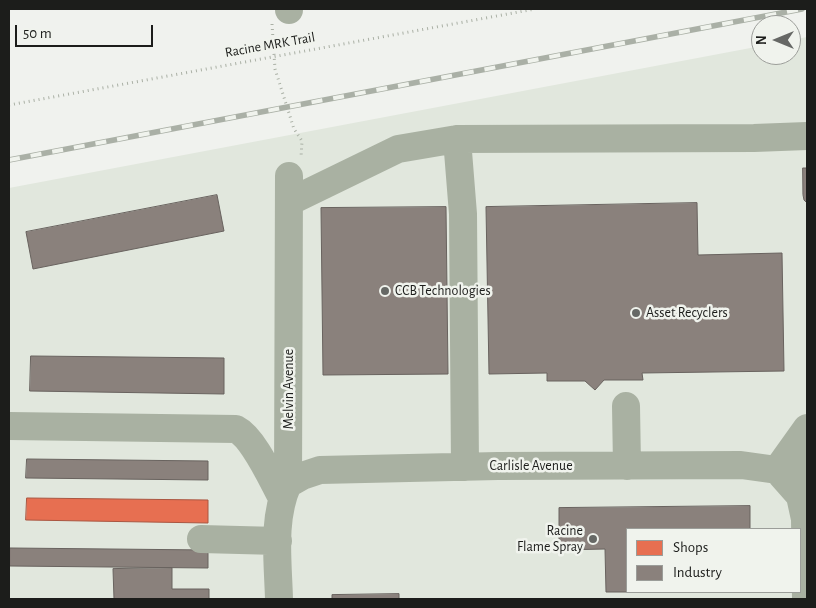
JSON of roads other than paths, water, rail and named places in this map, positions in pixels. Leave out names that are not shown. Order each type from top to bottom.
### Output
[{"type":"street","points":[[465,467],[463,214],[458,139],[754,138],[807,136]]},
{"type":"street","name":"Melvin Avenue","points":[[279,599],[278,514],[285,491],[289,186],[398,150],[458,139]]},
{"type":"street","points":[[626,406],[627,466]]},
{"type":"street","points":[[9,426],[236,429],[242,432],[285,491]]},
{"type":"street","points":[[806,599],[805,519],[800,496],[791,473],[807,428]]},
{"type":"street","name":"Carlisle Avenue","points":[[285,491],[302,476],[320,470],[741,465],[791,473]]},
{"type":"street","points":[[201,539],[278,541]]},
{"type":"railway","points":[[9,160],[802,9]]},
{"type":"place","name":"CCB Technologies","points":[[385,291]]},
{"type":"place","name":"Asset Recyclers","points":[[636,313]]},
{"type":"place","name":"Racine Flame Spray","points":[[593,539]]}]
